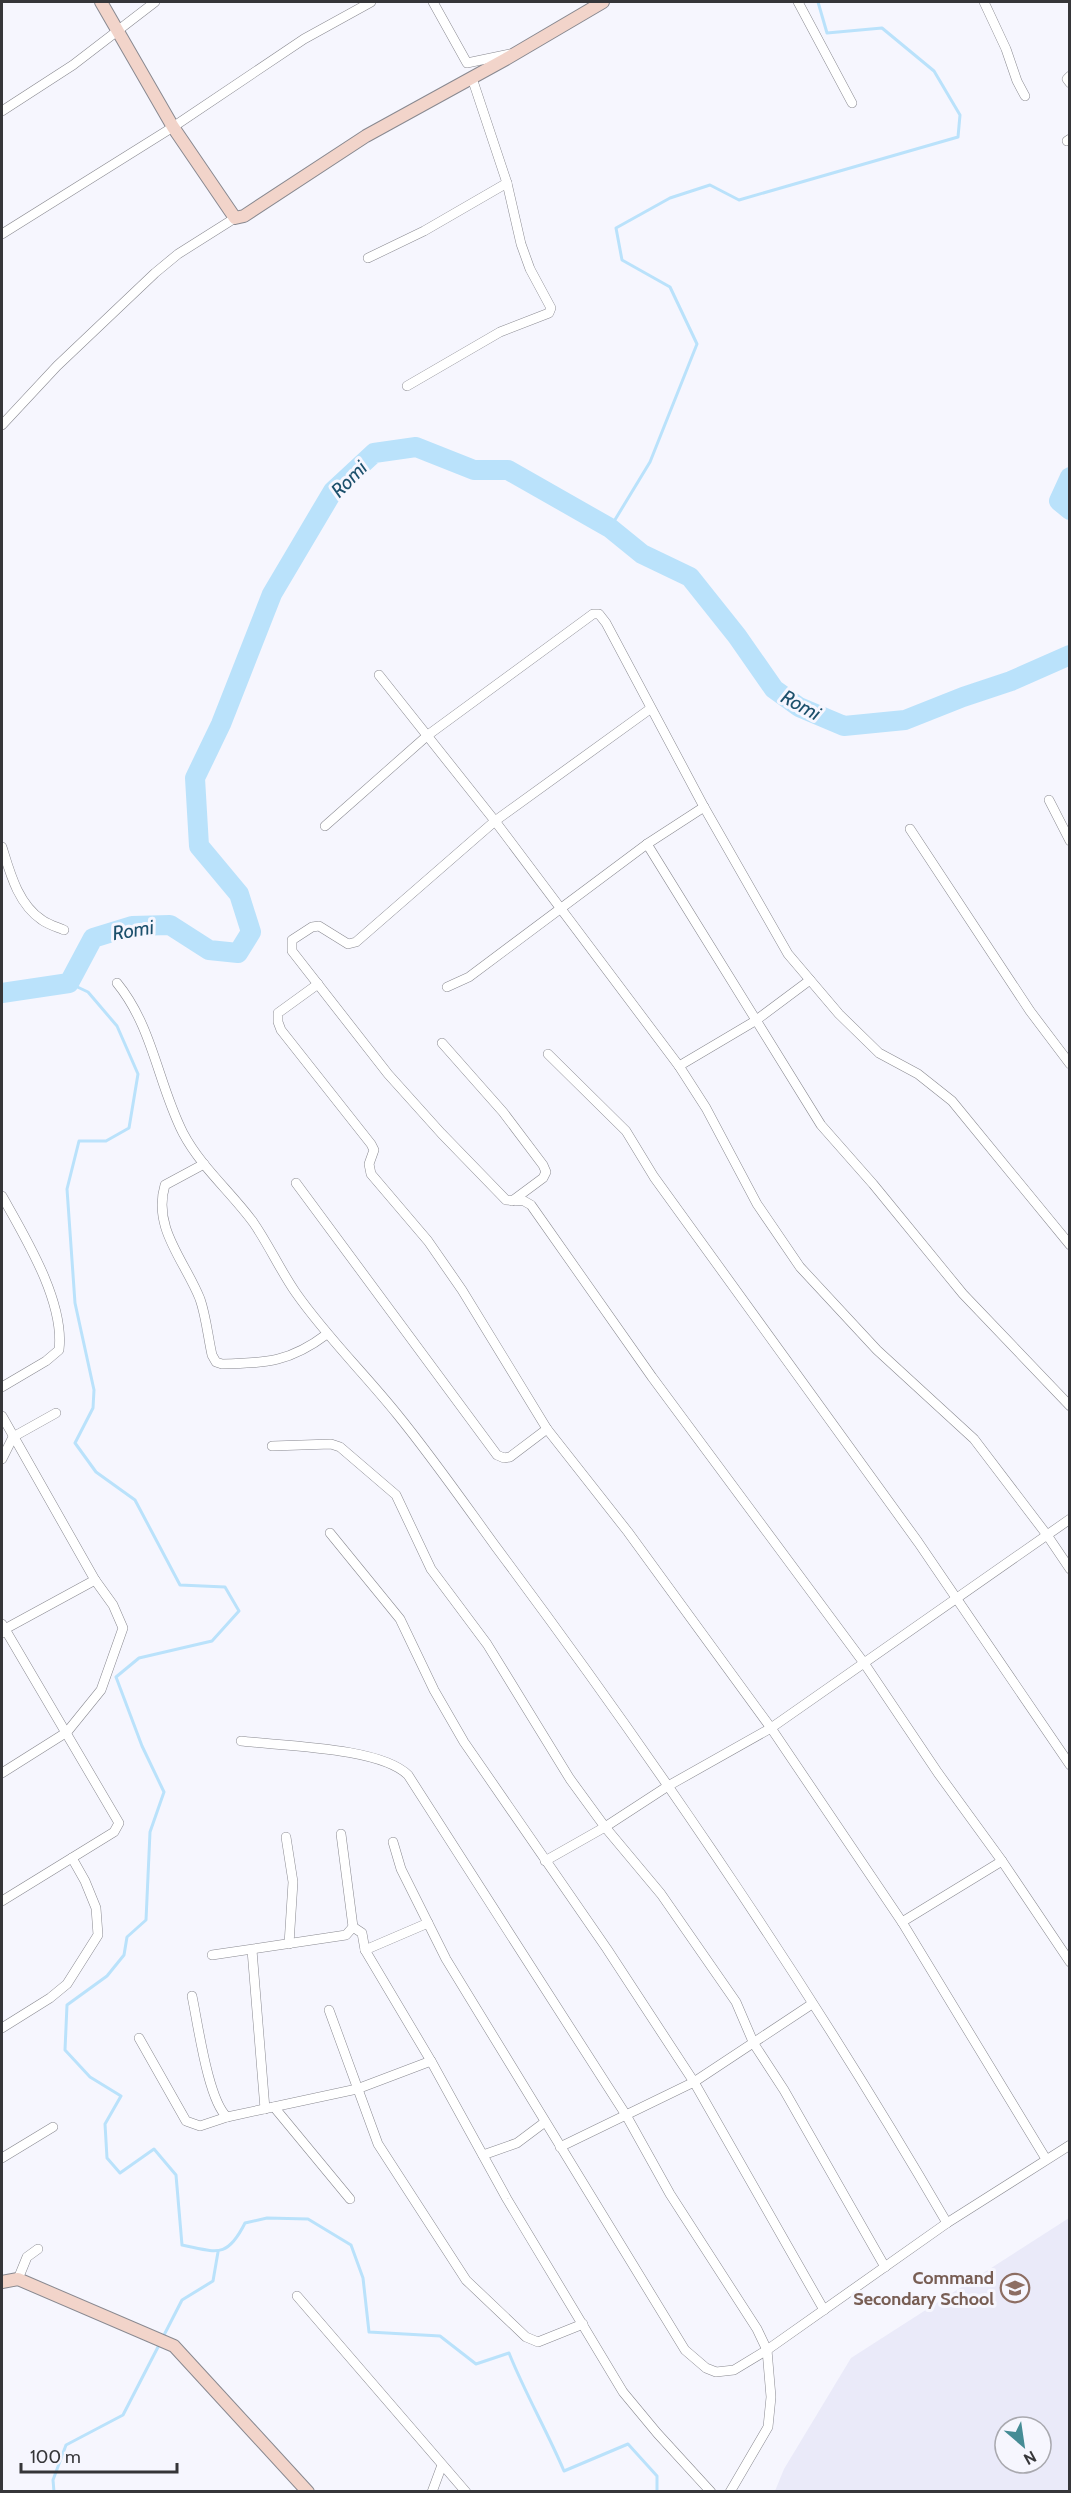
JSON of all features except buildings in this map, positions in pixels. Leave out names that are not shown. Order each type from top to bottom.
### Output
[{"type":"street","points":[[101,2],[174,128],[235,218]]},
{"type":"street","points":[[2,111],[73,65],[155,2]]},
{"type":"street","points":[[2,234],[174,128],[304,39],[371,2]]},
{"type":"street","points":[[433,2],[467,63],[515,53]]},
{"type":"street","points":[[2,425],[57,366],[178,254],[235,218],[244,216],[366,136],[603,2]]},
{"type":"street","points":[[798,2],[852,103]]},
{"type":"street","points":[[984,2],[1025,96]]},
{"type":"street","points":[[1070,76],[1067,79],[1070,83]]},
{"type":"street","points":[[407,386],[500,332],[549,313],[551,308],[530,269],[521,244],[507,183],[472,78]]},
{"type":"street","points":[[368,258],[424,231],[507,183]]},
{"type":"street","points":[[325,826],[428,735],[593,614],[599,614],[606,623],[704,807],[788,954],[839,1014],[879,1053],[918,1074],[952,1101],[1070,1245]]},
{"type":"street","points":[[379,675],[495,821],[679,1066],[706,1108],[757,1204],[800,1267],[877,1350],[974,1439],[1070,1569]]},
{"type":"street","points":[[650,709],[495,821],[356,942],[348,944],[319,926],[312,927],[292,940],[292,951],[388,1074],[441,1133],[506,1200],[524,1201],[531,1204],[652,1377],[864,1663],[1070,1962]]},
{"type":"street","points":[[1049,800],[1070,841]]},
{"type":"street","points":[[447,987],[469,977],[647,844],[704,807]]},
{"type":"street","points":[[910,829],[1029,1011],[1070,1064]]},
{"type":"street","points":[[647,844],[821,1125],[873,1184],[963,1294],[1070,1406]]},
{"type":"street","points":[[2,847],[16,889],[26,904],[42,920],[64,930]]},
{"type":"street","points":[[679,1066],[755,1021],[810,980]]},
{"type":"street","points":[[117,983],[132,1001],[151,1045],[176,1119],[186,1139],[253,1223],[296,1292],[327,1334],[397,1414],[499,1550],[668,1786],[876,2100],[947,2223]]},
{"type":"street","points":[[318,984],[278,1013],[280,1030],[371,1144],[374,1150],[369,1164],[371,1174],[428,1241],[455,1280],[547,1429],[628,1532],[771,1728],[902,1922],[1046,2159]]},
{"type":"street","points":[[442,1042],[503,1112],[543,1165],[546,1173],[543,1178],[512,1201]]},
{"type":"street","points":[[548,1054],[626,1131],[654,1177],[918,1542],[1070,1765]]},
{"type":"street","points":[[204,1164],[165,1185],[160,1200],[160,1210],[167,1233],[200,1300],[212,1355],[216,1362],[222,1364],[261,1363],[292,1356],[327,1334]]},
{"type":"street","points":[[296,1183],[497,1455],[504,1458],[510,1457],[547,1429]]},
{"type":"street","points":[[2,1196],[36,1256],[52,1301],[61,1336],[59,1350],[46,1361],[2,1387]]},
{"type":"street","points":[[2,1459],[13,1437],[56,1413]]},
{"type":"street","points":[[2,1416],[95,1580],[113,1605],[123,1628],[102,1690],[67,1731],[2,1773]]},
{"type":"street","points":[[272,1446],[331,1444],[340,1448],[396,1495],[431,1569],[487,1644],[570,1779],[605,1827],[661,1894],[736,2002],[754,2044],[784,2090],[885,2267]]},
{"type":"street","points":[[545,1861],[605,1827],[668,1786],[771,1728],[1070,1520]]},
{"type":"street","points":[[330,1533],[400,1619],[434,1690],[464,1742],[607,1949],[694,2082],[824,2310]]},
{"type":"street","points":[[2,1901],[114,1832],[119,1823],[67,1731],[3,1629],[95,1580]]},
{"type":"street","points":[[241,1741],[347,1753],[384,1760],[399,1766],[408,1775],[626,2115],[670,2194],[757,2329],[767,2350],[771,2397],[768,2427],[730,2492]]},
{"type":"street","points":[[212,1955],[346,1935],[353,1927],[341,1834]]},
{"type":"street","points":[[286,1837],[293,1882],[289,1944]]},
{"type":"street","points":[[393,1842],[401,1869],[446,1959],[685,2350],[706,2368],[716,2372],[734,2370],[767,2350],[947,2223],[1070,2145]]},
{"type":"street","points":[[2,2028],[50,1998],[67,1984],[98,1935],[96,1908],[86,1881],[72,1858]]},
{"type":"street","points":[[902,1922],[1002,1861]]},
{"type":"street","points":[[365,1950],[428,1923]]},
{"type":"street","points":[[353,1927],[362,1933],[365,1950],[623,2392],[711,2492]]},
{"type":"street","points":[[252,1950],[270,2108],[350,2199]]},
{"type":"street","points":[[192,1996],[212,2091],[220,2110],[227,2116]]},
{"type":"street","points":[[560,2147],[694,2082],[812,2004]]},
{"type":"street","points":[[329,2010],[378,2144],[466,2280],[526,2337],[538,2342],[583,2324]]},
{"type":"street","points":[[139,2038],[186,2121],[200,2126],[227,2116],[357,2089],[431,2061]]},
{"type":"street","points":[[483,2155],[517,2144],[545,2122]]},
{"type":"street","points":[[2,2158],[53,2127]]},
{"type":"street","points":[[18,2279],[27,2258],[38,2249]]},
{"type":"street","points":[[2,2282],[18,2279],[158,2337],[174,2346],[308,2492]]},
{"type":"street","points":[[297,2296],[466,2492]]},
{"type":"street","points":[[432,2492],[442,2465]]},
{"type":"shaded area","name":"Command Secondary School","points":[[1069,2218],[1069,2491],[775,2491],[784,2469],[851,2358]]},
{"type":"waterway","points":[[610,528],[650,462],[697,344],[670,287],[622,260],[616,228],[670,198],[710,185],[739,200],[958,137],[960,115],[934,71],[882,28],[827,33],[818,2]]},
{"type":"waterway","name":"Romi","points":[[2,993],[69,983],[93,938],[132,926],[170,925],[209,950],[238,953],[251,932],[239,894],[199,846],[195,778],[221,724],[272,594],[333,491],[374,453],[416,447],[474,470],[508,470],[610,528],[642,554],[690,577],[737,636],[774,689],[799,707],[844,726],[905,720],[1011,681],[1070,655]]},
{"type":"waterway","name":"Romi","points":[[1070,477],[1059,501],[1070,510]]},
{"type":"waterway","points":[[69,983],[88,992],[117,1026],[138,1074],[129,1128],[106,1141],[79,1141],[67,1189],[75,1303],[94,1390],[93,1408],[75,1443],[96,1472],[135,1500],[180,1585],[225,1587],[239,1611],[212,1641],[139,1658],[116,1677],[142,1746],[164,1792],[150,1832],[146,1920],[127,1937],[124,1955],[107,1976],[67,2005],[65,2050],[90,2077],[121,2096],[105,2124],[107,2158],[120,2173],[154,2149],[176,2175],[182,2245],[204,2250],[220,2250],[232,2243],[245,2223],[267,2218],[308,2219],[351,2245],[363,2278],[369,2332],[440,2336],[476,2364],[509,2353],[564,2471],[628,2444],[657,2476],[657,2492]]},
{"type":"waterway","points":[[162,2339],[182,2300],[213,2281],[218,2252]]},
{"type":"waterway","points":[[54,2492],[53,2480],[66,2445],[123,2415],[159,2345]]},
{"type":"place","name":"Command Secondary School","points":[[1015,2288]]}]
